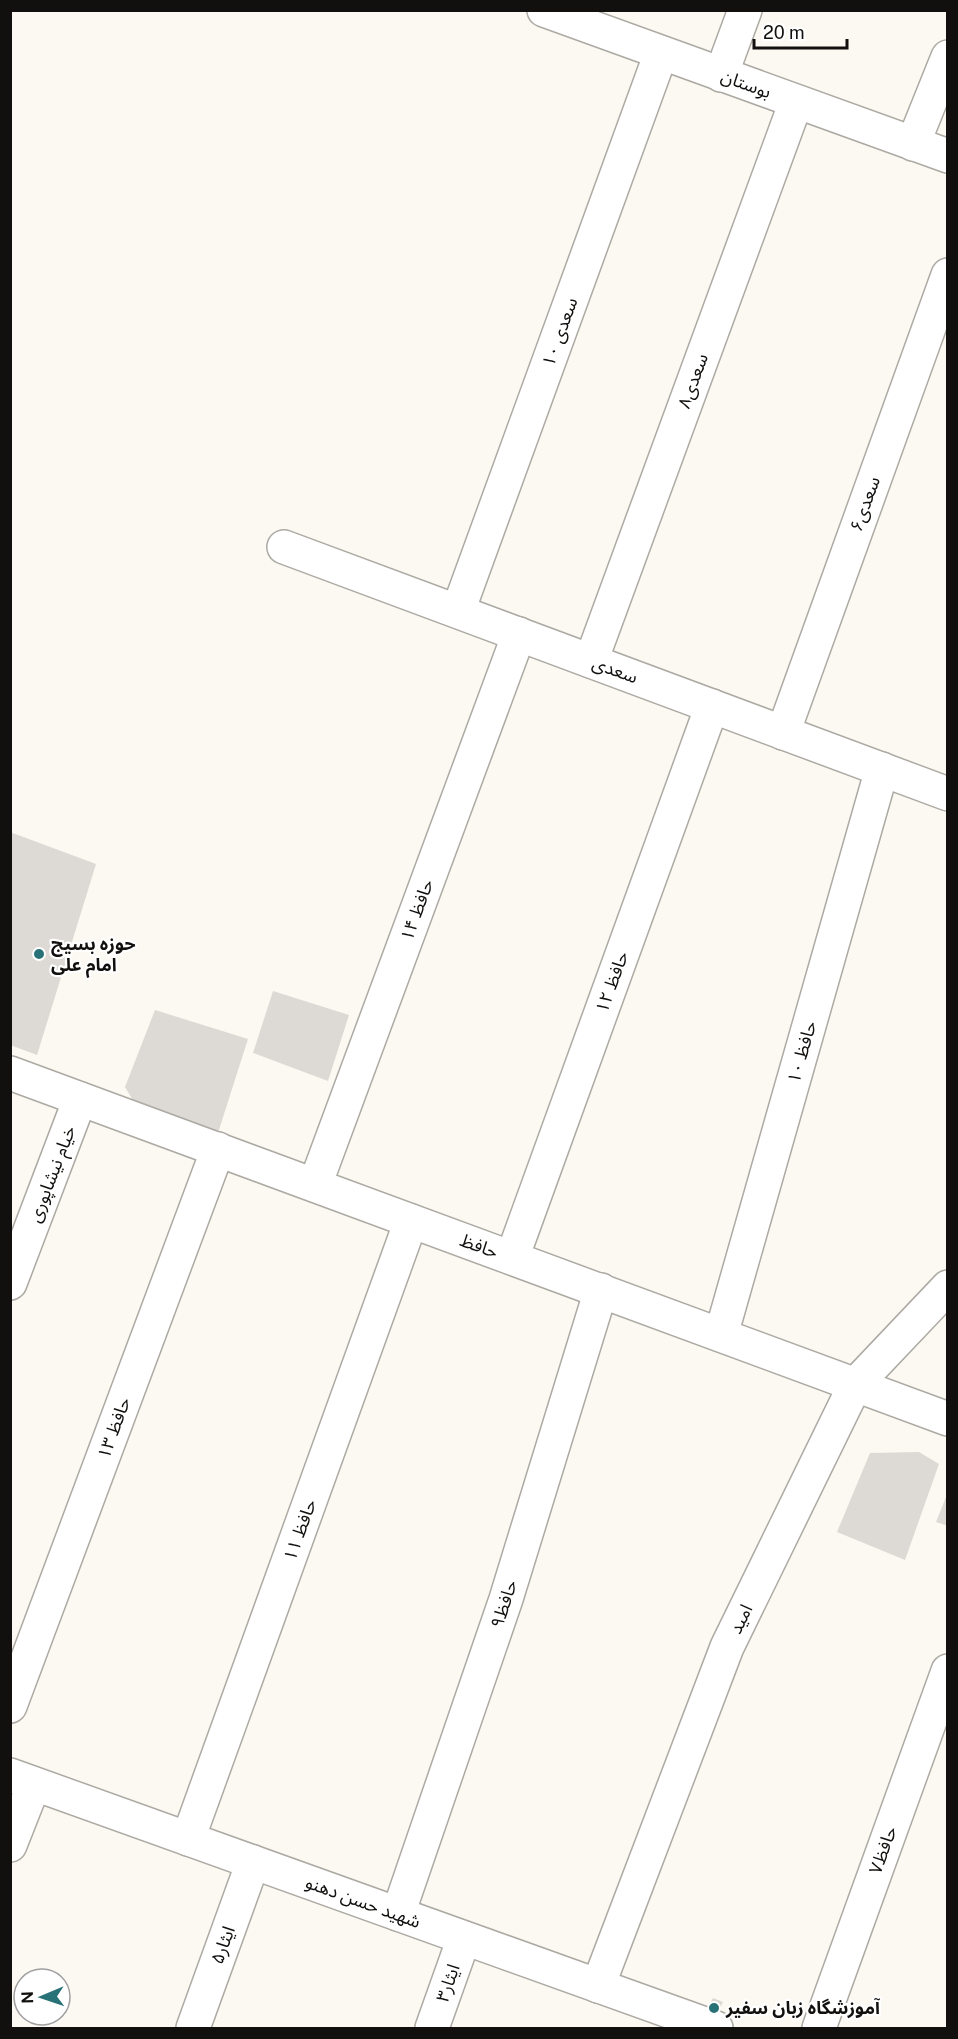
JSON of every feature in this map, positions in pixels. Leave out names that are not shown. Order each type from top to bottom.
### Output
[{"type":"street","name":"بوستان","points":[[544,10],[948,156]]},
{"type":"street","points":[[721,75],[746,10]]},
{"type":"street","name":"سعدی ۱۰","points":[[458,612],[661,53]]},
{"type":"street","points":[[913,144],[948,57]]},
{"type":"street","name":"سعدی۸","points":[[591,661],[796,102]]},
{"type":"street","name":"سعدی۶","points":[[783,733],[948,275]]},
{"type":"street","name":"سعدی","points":[[284,547],[948,794]]},
{"type":"street","name":"حافظ ۱۴","points":[[315,1185],[519,634]]},
{"type":"street","name":"حافظ ۱۲","points":[[512,1258],[712,706]]},
{"type":"street","name":"حافظ ۱۰","points":[[721,1335],[882,769]]},
{"type":"street","name":"حافظ","points":[[10,1073],[948,1419]]},
{"type":"street","name":"خیام نیشاپوری","points":[[10,1283],[80,1098]]},
{"type":"street","name":"حافظ ۱۳","points":[[10,1706],[218,1149]]},
{"type":"street","name":"حافظ ۱۱","points":[[188,1839],[411,1221]]},
{"type":"street","name":"امید","points":[[597,1986],[727,1647],[855,1385],[948,1287]]},
{"type":"street","name":"حافظ۹","points":[[398,1914],[506,1599],[601,1290]]},
{"type":"street","name":"حافظ۷","points":[[819,2028],[948,1671]]},
{"type":"street","points":[[10,1845],[22,1779]]},
{"type":"street","name":"شهید حسن دهنو","points":[[22,1779],[703,2026]]},
{"type":"street","name":"ایثار۵","points":[[193,2028],[253,1862]]},
{"type":"street","name":"ایثار۳","points":[[432,2028],[464,1938]]},
{"type":"building","name":"حوزه بسیج امام علی","points":[[10,832],[96,864],[37,1055],[10,1045]]},
{"type":"building","points":[[273,991],[349,1015],[328,1081],[253,1053]]},
{"type":"building","points":[[155,1010],[248,1039],[217,1136],[141,1114],[125,1087]]},
{"type":"building","points":[[919,1452],[939,1464],[905,1560],[837,1532],[870,1453]]},
{"type":"building","points":[[948,1492],[948,1526],[936,1522]]},
{"type":"building","name":"آموزشگاه زبان سفیر","points":[[713,1998],[723,2002],[715,2018],[705,2013]]},
{"type":"place","name":"حوزه بسیج امام علی","points":[[39,954]]},
{"type":"place","name":"آموزشگاه زبان سفیر","points":[[714,2008]]}]
